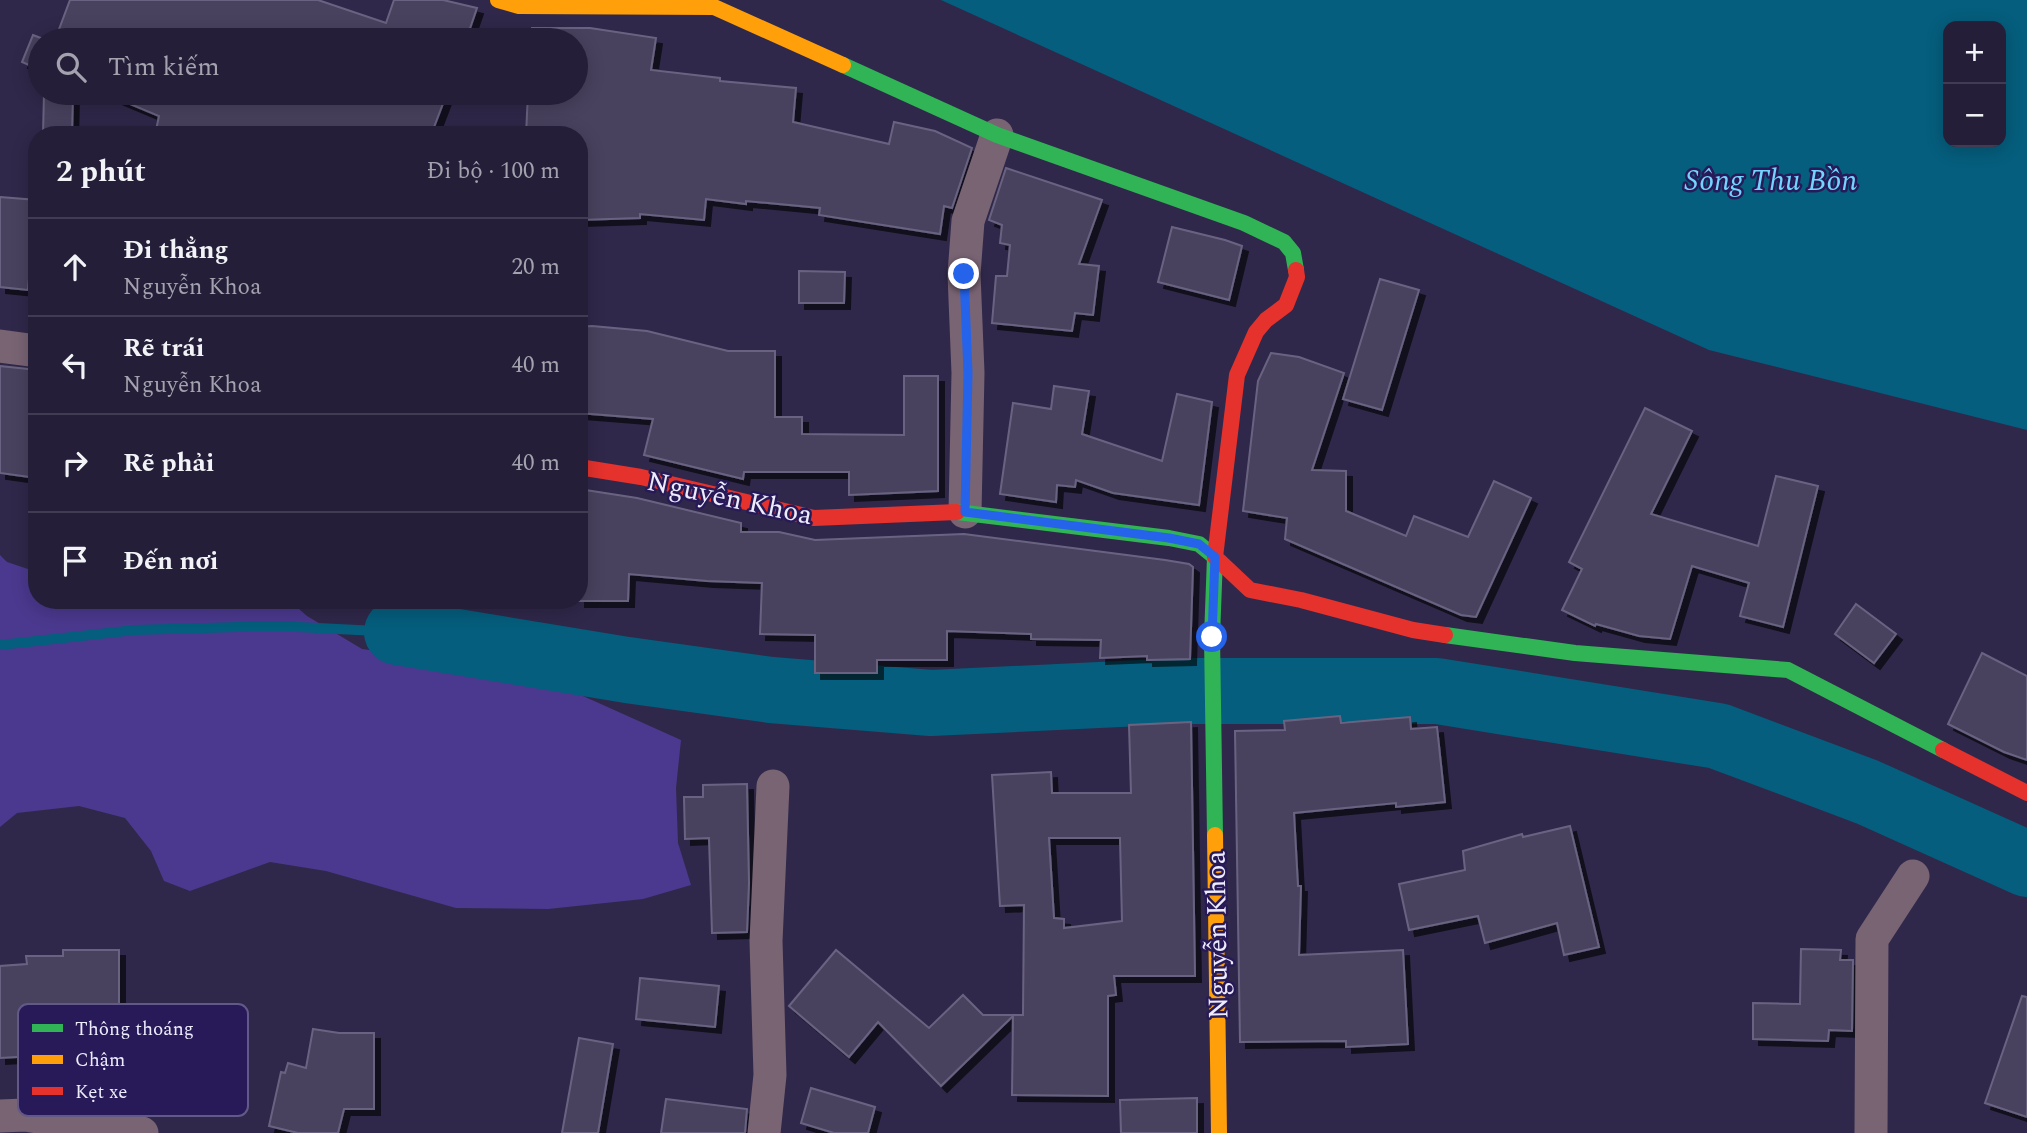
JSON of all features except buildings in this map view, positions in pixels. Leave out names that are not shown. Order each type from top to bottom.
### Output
[{"type":"street","points":[[498,0],[519,6],[714,7],[997,135],[1244,223],[1284,242],[1293,253],[1297,277],[1286,305],[1256,332],[1237,375],[1215,557]]},
{"type":"street","points":[[965,512],[968,373],[964,274],[968,221],[997,135]]},
{"type":"street","points":[[0,346],[28,350]]},
{"type":"street","name":"Nguyễn Khoa","points":[[588,468],[641,477],[814,518],[965,512],[1169,538],[1199,544],[1250,590],[1301,600],[1413,630],[1575,653],[1788,670],[2027,793]]},
{"type":"street","name":"Nguyễn Khoa","points":[[1215,557],[1212,637],[1219,1133]]},
{"type":"street","points":[[764,1133],[770,1075],[766,941],[773,786]]},
{"type":"street","points":[[1871,1133],[1872,939],[1913,876]]},
{"type":"street","points":[[0,1116],[18,1115]]},
{"type":"street","points":[[32,1116],[142,1133]]},
{"type":"shaded area","points":[[0,555],[7,562],[28,569],[28,609],[299,609],[362,649],[534,674],[681,740],[676,788],[678,843],[691,885],[643,899],[548,909],[456,908],[326,871],[270,862],[190,891],[164,881],[151,851],[125,818],[79,806],[17,813],[0,827]]},
{"type":"water","name":"Sông Thu Bồn","points":[[941,0],[2027,0],[2027,430],[1709,350]]},
{"type":"waterway","points":[[0,645],[135,630],[278,626],[397,632]]},
{"type":"waterway","points":[[397,632],[627,670],[771,690],[931,703],[1182,691],[1437,691],[1718,736],[1867,792],[2027,864]]},
{"type":"traffic: fast","points":[[843,65],[997,135],[1244,223],[1284,242],[1293,253],[1296,270]]},
{"type":"traffic: fast","points":[[957,512],[1169,538],[1199,544],[1215,557],[1212,637],[1215,835]]},
{"type":"traffic: fast","points":[[1445,635],[1575,653],[1788,670],[1943,750]]},
{"type":"traffic: slow","points":[[498,0],[519,6],[714,7],[843,65]]},
{"type":"traffic: slow","points":[[1215,835],[1219,1133]]},
{"type":"traffic: jam","points":[[1296,270],[1297,277],[1286,305],[1266,320],[1256,332],[1237,375],[1215,557],[1250,590],[1301,600],[1413,630],[1445,635]]},
{"type":"traffic: jam","points":[[588,468],[641,477],[814,518],[957,512]]},
{"type":"traffic: jam","points":[[1943,750],[2027,793]]},
{"type":"route","points":[[964,274],[968,373],[965,512],[1199,544],[1215,557],[1212,637]]}]
